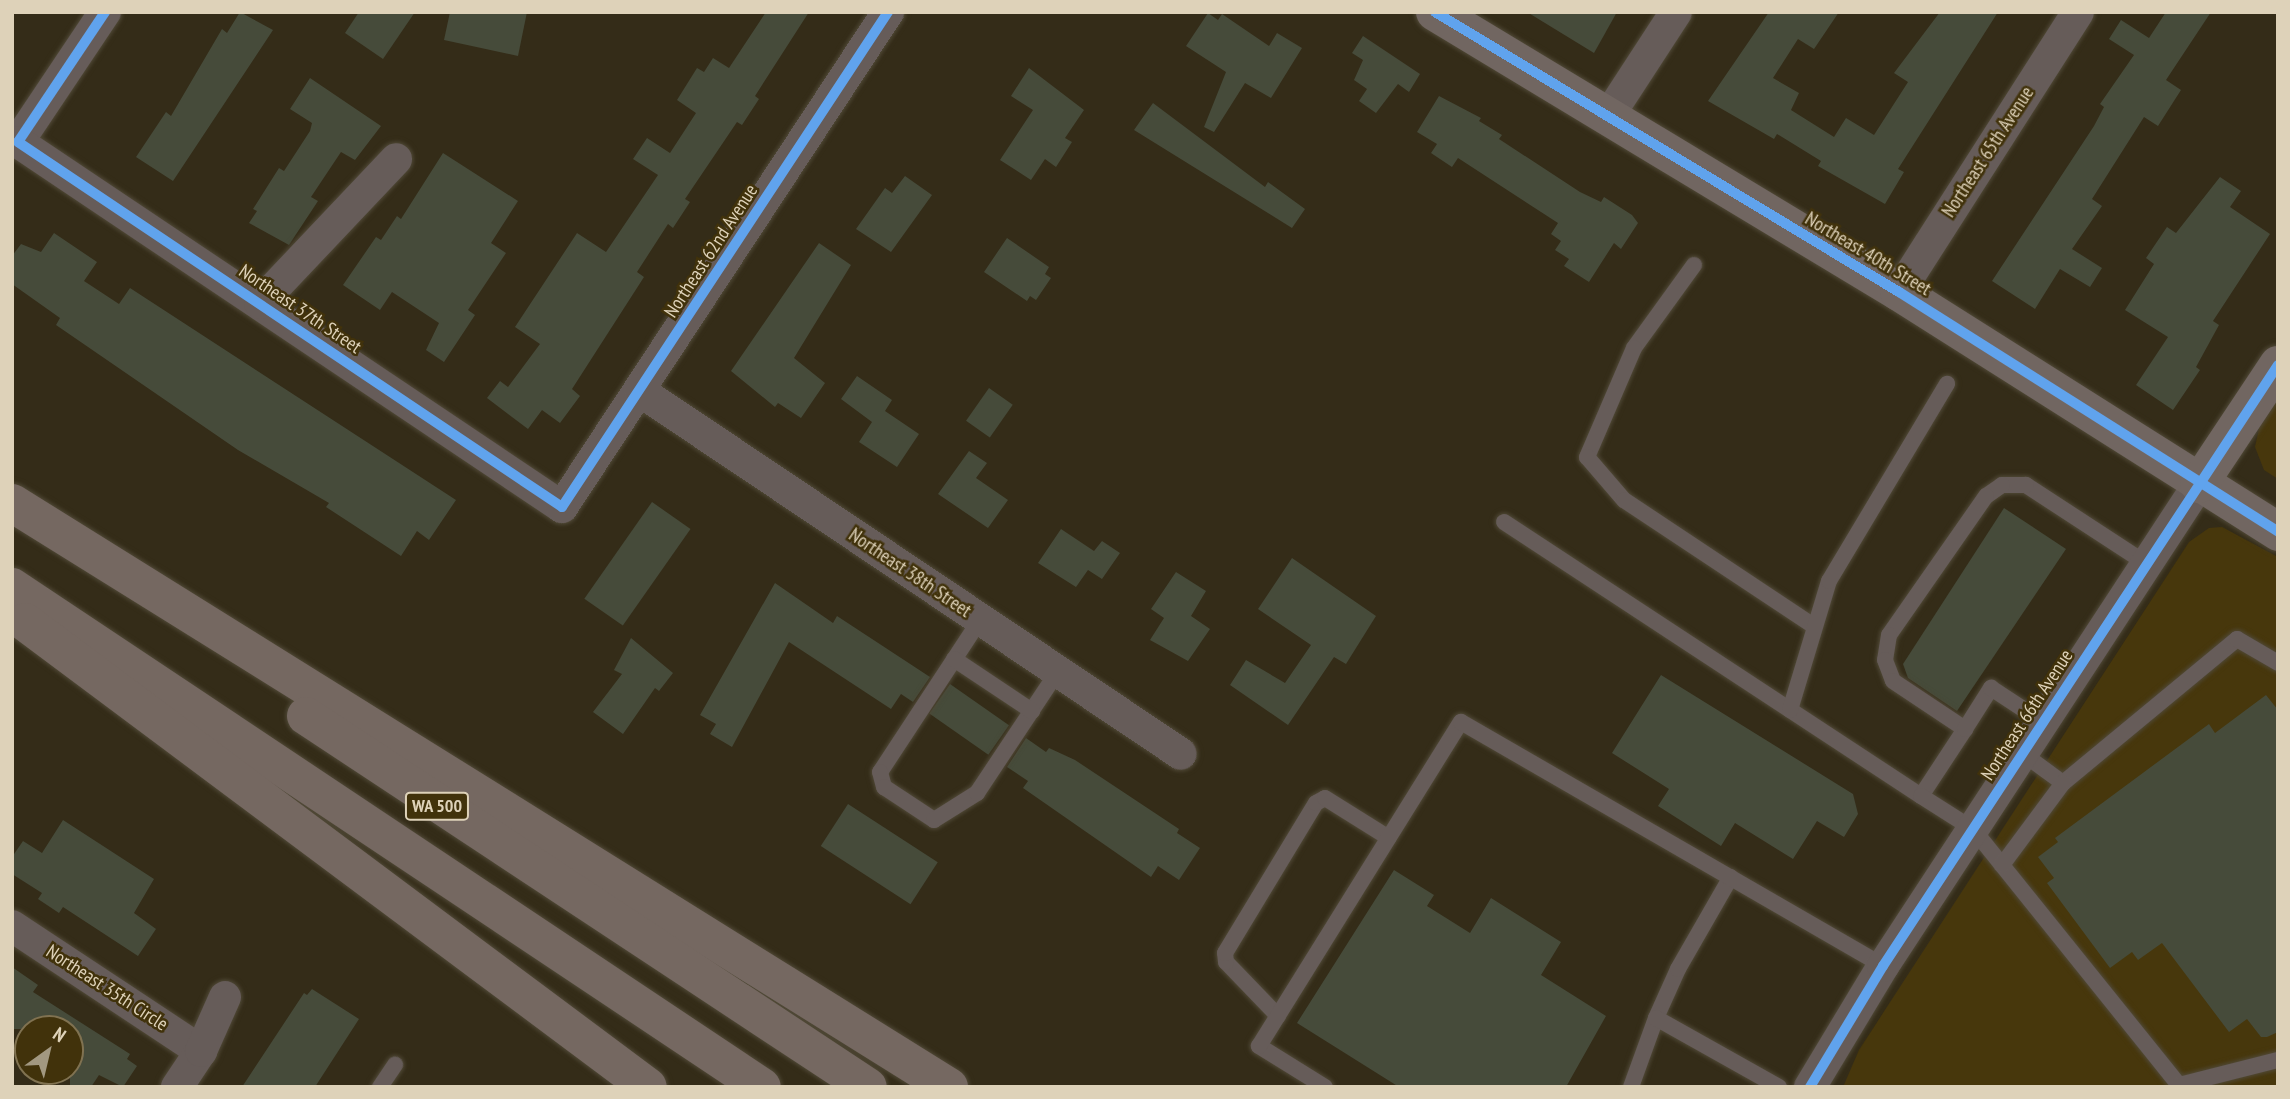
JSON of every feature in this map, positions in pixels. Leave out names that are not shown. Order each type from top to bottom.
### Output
[{"type":"highway","points":[[12,503],[949,1087]]},
{"type":"highway","name":"WA 500","points":[[12,517],[495,845],[868,1087]]},
{"type":"highway","name":"WA 500","points":[[12,587],[762,1087]]},
{"type":"highway","points":[[12,612],[648,1087]]},
{"type":"street","name":"Northeast 37th Street","points":[[105,12],[18,142],[562,507]]},
{"type":"street","name":"Northeast 62nd Avenue","points":[[562,507],[888,12]]},
{"type":"street","name":"Northeast 40th Street","points":[[1435,12],[1899,292],[2278,532]]},
{"type":"street","points":[[1607,118],[1676,12]]},
{"type":"street","name":"Northeast 65th Avenue","points":[[1899,292],[2078,12]]},
{"type":"street","points":[[260,303],[396,159]]},
{"type":"street","name":"Northeast 66th Avenue","points":[[1810,1087],[1883,966],[2278,365]]},
{"type":"street","name":"Northeast 38th Street","points":[[640,391],[1181,754]]},
{"type":"street","name":"Northeast 35th Circle","points":[[12,926],[201,1051]]},
{"type":"street","points":[[177,1087],[201,1051],[225,997]]},
{"type":"lane","points":[[1694,265],[1634,348],[1587,457],[1624,500],[1814,626]]},
{"type":"lane","points":[[1790,710],[1829,581],[1947,384]]},
{"type":"lane","points":[[1965,729],[1894,681],[1885,660],[1889,635],[1986,495],[2002,485],[2026,485],[2147,564]]},
{"type":"lane","points":[[1504,522],[1973,829],[2179,1085],[2278,1060]]},
{"type":"lane","points":[[980,620],[880,772],[884,787],[934,820],[977,793],[1058,671]]},
{"type":"lane","points":[[2002,865],[2063,783],[2237,639],[2278,663]]},
{"type":"lane","points":[[954,659],[1032,711]]},
{"type":"lane","points":[[1921,796],[1991,688],[2043,722]]},
{"type":"lane","points":[[1325,1087],[1259,1046],[1461,722],[1883,966]]},
{"type":"lane","points":[[2022,754],[2063,783]]},
{"type":"lane","points":[[1278,1016],[1226,962],[1224,953],[1320,798],[1389,838]]},
{"type":"lane","points":[[1631,1087],[1678,969],[1731,877]]},
{"type":"lane","points":[[1657,1018],[1779,1087]]},
{"type":"lane","points":[[380,1087],[395,1065]]},
{"type":"shaded area","points":[[2278,396],[2278,479],[2264,470],[2255,447],[2260,424]]},
{"type":"shaded area","points":[[2222,527],[2278,557],[2278,1087],[1843,1087],[1859,1050],[2189,542],[2209,528]]},
{"type":"building","points":[[240,12],[273,30],[173,181],[136,157],[166,112],[171,116],[222,29],[227,33]]},
{"type":"building","points":[[359,12],[415,12],[383,59],[345,33]]},
{"type":"building","points":[[450,12],[527,12],[518,56],[444,40]]},
{"type":"building","points":[[766,12],[809,12],[755,96],[759,99],[742,125],[737,122],[685,199],[690,202],[673,228],[668,224],[637,272],[644,277],[572,389],[580,396],[560,423],[542,410],[528,429],[487,398],[500,381],[508,387],[540,344],[515,327],[577,233],[606,252],[658,175],[633,159],[647,138],[670,153],[696,113],[677,100],[697,68],[704,72],[713,58],[729,68]]},
{"type":"building","points":[[1527,12],[1617,12],[1594,53]]},
{"type":"building","points":[[1769,12],[1839,12],[1814,49],[1798,39],[1773,78],[1799,93],[1791,110],[1834,137],[1846,118],[1874,135],[1908,82],[1894,73],[1940,12],[1998,12],[1898,169],[1904,172],[1885,204],[1818,166],[1821,161],[1777,134],[1774,139],[1708,101]]},
{"type":"building","points":[[2166,12],[2211,12],[2166,80],[2181,90],[2158,126],[2144,117],[2092,199],[2102,206],[2072,249],[2102,268],[2090,287],[2060,269],[2035,309],[1992,281],[2094,126],[2104,107],[2100,104],[2134,55],[2109,39],[2121,20],[2149,38]]},
{"type":"building","points":[[1208,13],[1218,20],[1222,14],[1269,46],[1277,33],[1302,48],[1271,98],[1245,83],[1214,132],[1204,127],[1226,72],[1186,46]]},
{"type":"building","points":[[1363,36],[1420,74],[1409,92],[1398,84],[1376,113],[1359,101],[1367,89],[1354,80],[1363,60],[1352,53]]},
{"type":"building","points":[[1029,68],[1084,110],[1065,138],[1072,142],[1056,167],[1045,159],[1031,180],[1000,160],[1033,110],[1011,96]]},
{"type":"building","points":[[310,78],[381,126],[355,160],[341,152],[311,197],[318,201],[289,245],[249,223],[257,211],[253,209],[279,168],[284,171],[310,131],[312,123],[290,109]]},
{"type":"building","points":[[1439,96],[1481,118],[1479,121],[1502,135],[1499,139],[1580,192],[1601,202],[1604,197],[1632,215],[1638,223],[1621,249],[1614,243],[1589,282],[1564,266],[1569,259],[1555,250],[1561,241],[1551,234],[1558,223],[1458,158],[1452,167],[1431,153],[1437,144],[1417,132]]},
{"type":"building","points":[[1153,103],[1265,187],[1268,182],[1305,209],[1292,228],[1134,130]]},
{"type":"building","points":[[443,153],[518,201],[491,243],[506,253],[468,310],[475,315],[444,362],[426,350],[439,323],[392,292],[380,310],[343,285],[376,237],[381,240],[397,216],[401,219]]},
{"type":"building","points":[[905,176],[932,195],[891,252],[856,229],[885,188],[892,193]]},
{"type":"building","points":[[2220,177],[2241,191],[2230,207],[2270,234],[2213,321],[2219,325],[2196,367],[2200,370],[2173,410],[2136,385],[2168,337],[2125,310],[2154,264],[2146,258],[2167,227],[2176,233]]},
{"type":"building","points":[[54,233],[97,262],[84,281],[119,304],[130,288],[456,500],[429,540],[417,531],[401,556],[326,507],[329,503],[238,450],[56,325],[60,318],[12,284],[12,256],[21,244],[41,252]]},
{"type":"building","points":[[1007,238],[1049,267],[1045,274],[1051,278],[1036,300],[1030,296],[1027,301],[984,272]]},
{"type":"building","points":[[819,243],[851,265],[794,358],[825,383],[801,418],[778,403],[775,407],[731,371]]},
{"type":"building","points":[[857,376],[892,400],[885,411],[919,434],[897,467],[859,442],[872,422],[841,399]]},
{"type":"building","points":[[989,388],[1013,405],[990,437],[966,421]]},
{"type":"building","points":[[969,451],[987,463],[976,478],[1008,500],[988,528],[938,494]]},
{"type":"building","points":[[652,502],[691,529],[623,626],[584,599]]},
{"type":"building","points":[[2004,508],[2066,549],[1957,711],[1908,678],[1903,664]]},
{"type":"building","points":[[1061,529],[1094,551],[1102,541],[1120,553],[1102,579],[1088,570],[1076,587],[1038,563]]},
{"type":"building","points":[[1292,558],[1376,616],[1346,664],[1334,657],[1288,725],[1230,685],[1246,660],[1285,683],[1311,645],[1258,609]]},
{"type":"building","points":[[1176,572],[1206,591],[1191,616],[1210,629],[1188,661],[1150,640],[1164,618],[1151,609]]},
{"type":"building","points":[[775,583],[833,623],[837,616],[930,677],[913,702],[901,694],[891,709],[789,642],[732,747],[710,734],[716,724],[700,715]]},
{"type":"building","points":[[631,638],[673,673],[659,691],[655,688],[623,734],[593,712],[622,674],[614,670]]},
{"type":"building","points":[[1661,675],[1853,794],[1858,814],[1844,837],[1817,821],[1793,859],[1735,823],[1721,846],[1658,806],[1669,789],[1612,753]]},
{"type":"building","points":[[950,684],[1009,725],[988,755],[929,713]]},
{"type":"building","points":[[2266,695],[2278,710],[2278,1032],[2261,1037],[2247,1019],[2229,1032],[2162,943],[2138,960],[2132,952],[2110,968],[2047,883],[2054,878],[2038,857],[2058,842],[2055,838],[2209,724],[2215,733]]},
{"type":"building","points":[[1026,738],[1046,752],[1049,748],[1075,760],[1179,829],[1177,833],[1200,848],[1179,880],[1158,866],[1151,877],[1023,788],[1028,781],[1007,767]]},
{"type":"building","points":[[848,804],[938,862],[911,904],[821,846]]},
{"type":"building","points":[[63,820],[154,879],[134,913],[156,929],[138,956],[63,907],[59,913],[38,899],[42,893],[12,874],[12,857],[23,841],[42,853]]},
{"type":"building","points":[[1394,870],[1434,895],[1427,906],[1470,933],[1491,898],[1561,942],[1541,975],[1606,1016],[1566,1087],[1399,1087],[1297,1023]]},
{"type":"building","points":[[12,967],[38,985],[33,992],[69,1015],[14,1015],[12,1029]]},
{"type":"building","points":[[312,989],[359,1019],[315,1087],[242,1087],[304,993],[307,995]]},
{"type":"building","points":[[84,1025],[130,1054],[127,1059],[137,1066],[123,1087],[99,1075],[91,1087],[70,1087],[84,1085]]},
{"type":"cycle path","points":[[105,12],[18,142],[562,507],[888,12]]},
{"type":"cycle path","points":[[1435,12],[1899,292],[2278,532]]},
{"type":"cycle path","points":[[1810,1087],[1883,966],[2278,365]]}]
